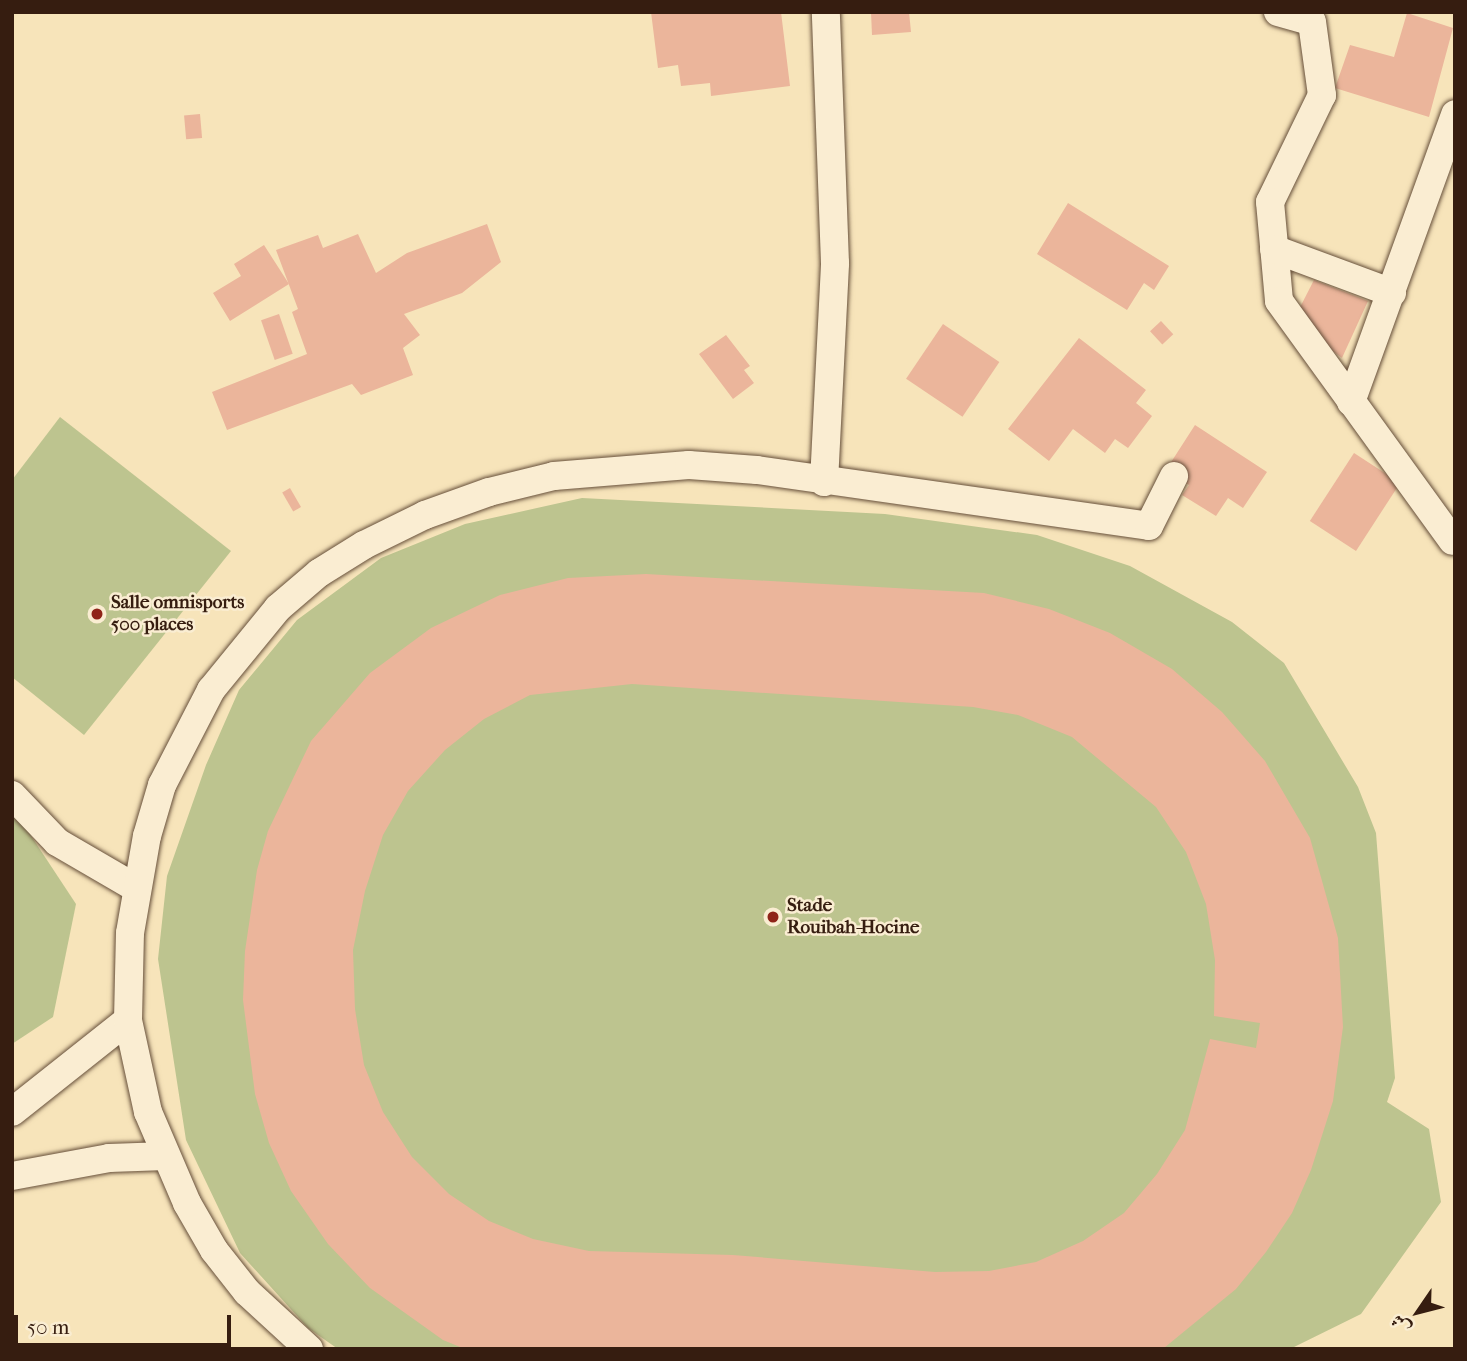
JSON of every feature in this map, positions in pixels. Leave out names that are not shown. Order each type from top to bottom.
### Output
[{"type":"street","points":[[824,482],[835,263],[826,12]]},
{"type":"street","points":[[1278,12],[1312,22],[1322,95],[1270,202],[1279,301],[1453,541],[1455,536]]},
{"type":"street","points":[[1351,402],[1455,114]]},
{"type":"street","points":[[1274,249],[1392,293]]},
{"type":"street","points":[[309,1349],[247,1292],[214,1250],[166,1156],[148,1112],[128,1020],[126,976],[136,888],[162,785],[211,690],[278,608],[319,573],[364,545],[489,492],[568,475],[689,465],[757,470],[824,482],[1149,526],[1174,476]]},
{"type":"street","points":[[12,795],[57,842],[136,888]]},
{"type":"street","points":[[12,1112],[128,1020]]},
{"type":"street","points":[[12,1176],[108,1158],[166,1156]]},
{"type":"green space","name":"Salle omnisports 500 places","points":[[60,417],[231,551],[84,735],[12,677],[12,480]]},
{"type":"green space","name":"Stade Rouibah-Hocine","points":[[582,498],[885,514],[1037,535],[1130,566],[1232,622],[1284,663],[1358,787],[1376,833],[1395,1078],[1387,1102],[1429,1129],[1441,1202],[1361,1314],[1290,1349],[338,1349],[308,1328],[240,1253],[186,1140],[158,959],[167,876],[206,765],[239,690],[297,620],[381,558],[465,524]]},
{"type":"green space","points":[[12,807],[76,904],[53,1017],[12,1044]]},
{"type":"building","points":[[651,12],[781,12],[790,86],[711,96],[710,83],[681,86],[678,65],[658,68]]},
{"type":"building","points":[[871,12],[909,12],[911,32],[872,35]]},
{"type":"building","points":[[1407,13],[1453,28],[1429,117],[1335,88],[1350,45],[1394,57]]},
{"type":"building","points":[[200,114],[202,138],[186,139],[184,115]]},
{"type":"building","points":[[1068,203],[1169,266],[1154,290],[1144,283],[1127,310],[1037,254]]},
{"type":"building","points":[[487,224],[501,262],[462,293],[404,314],[420,335],[403,348],[413,375],[361,395],[352,384],[227,430],[212,392],[307,354],[292,312],[298,309],[276,250],[318,235],[323,248],[358,234],[376,273],[407,253]]},
{"type":"building","points":[[264,245],[289,284],[230,321],[213,293],[241,276],[234,264]]},
{"type":"building","points":[[1314,280],[1368,301],[1342,358],[1293,321]]},
{"type":"building","points":[[279,314],[293,354],[275,360],[261,320]]},
{"type":"building","points":[[1161,321],[1173,334],[1162,344],[1150,331]]},
{"type":"building","points":[[943,324],[999,362],[962,417],[906,379]]},
{"type":"building","points":[[726,335],[750,366],[744,370],[754,383],[733,399],[699,354]]},
{"type":"building","points":[[1079,338],[1146,390],[1136,403],[1152,416],[1128,448],[1115,439],[1105,453],[1073,429],[1049,461],[1008,429]]},
{"type":"building","points":[[1195,425],[1267,472],[1243,508],[1228,498],[1216,516],[1182,495],[1189,485],[1166,470]]},
{"type":"building","points":[[1354,453],[1400,483],[1356,551],[1310,521]]},
{"type":"building","points":[[290,488],[301,507],[293,512],[282,492]]},
{"type":"building","points":[[646,574],[984,593],[1049,609],[1110,633],[1172,669],[1222,712],[1265,761],[1310,838],[1338,938],[1343,1027],[1333,1101],[1311,1170],[1292,1213],[1266,1252],[1236,1289],[1164,1348],[465,1349],[443,1340],[370,1288],[328,1244],[291,1191],[269,1143],[255,1094],[243,1000],[245,951],[257,870],[268,831],[311,741],[370,673],[431,628],[500,595],[568,578]],"holes":[[[632,684],[973,707],[1018,715],[1072,737],[1156,807],[1186,852],[1206,904],[1215,960],[1214,1016],[1260,1023],[1256,1048],[1210,1039],[1185,1130],[1157,1174],[1124,1213],[1083,1241],[1036,1262],[989,1271],[935,1272],[733,1255],[589,1251],[533,1239],[489,1221],[449,1194],[412,1157],[383,1112],[364,1065],[355,1009],[353,950],[365,891],[383,835],[408,791],[445,750],[484,719],[530,695]]]},
{"type":"place","name":"Salle omnisports 500 places","points":[[97,614]]},
{"type":"place","name":"Stade Rouibah-Hocine","points":[[773,917]]}]
